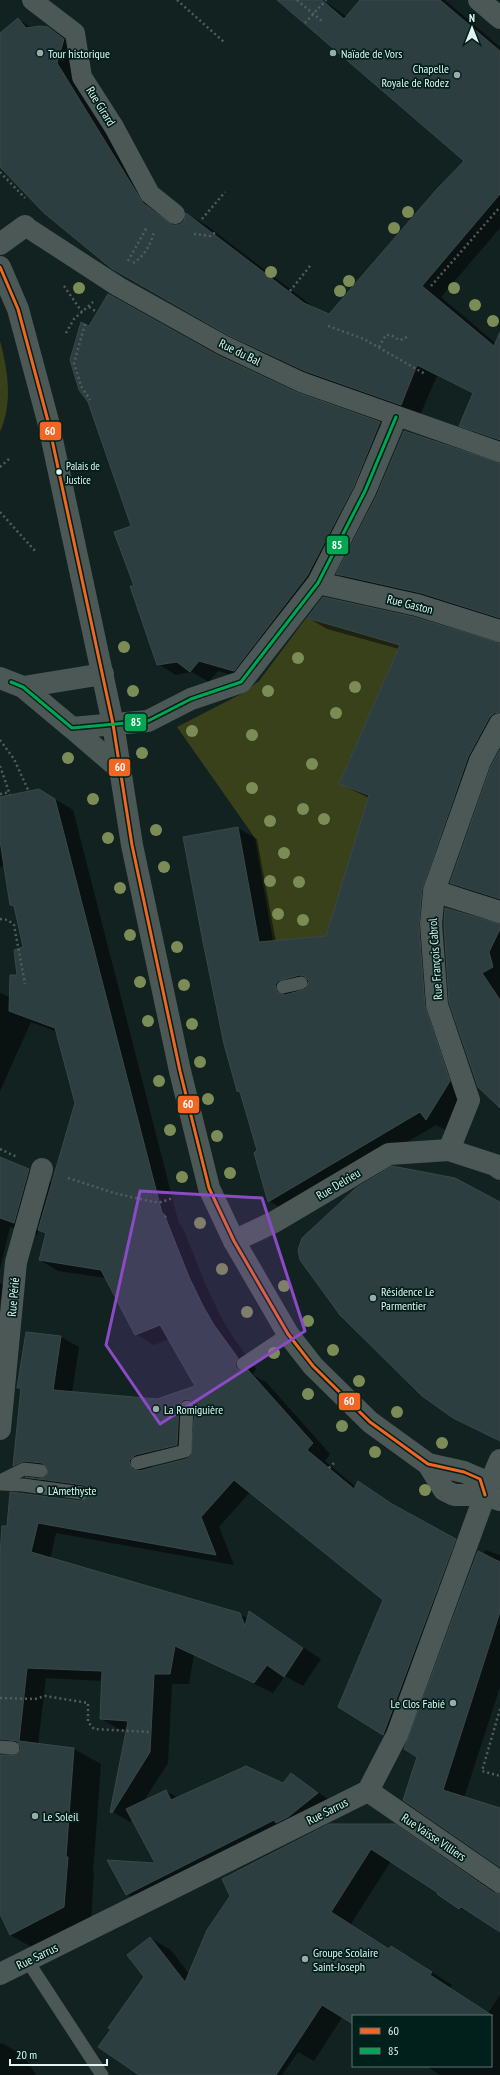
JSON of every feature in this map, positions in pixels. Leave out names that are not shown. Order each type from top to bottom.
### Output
[{"type":"street","name":"Rue Girard","points":[[32,0],[75,33],[81,75],[114,127],[150,194],[175,214]]},
{"type":"street","points":[[479,0],[500,18]]},
{"type":"street","name":"Rue du Bal","points":[[0,244],[25,226],[119,287],[223,345],[301,382],[396,417],[500,452]]},
{"type":"street","points":[[0,267],[18,309],[48,421],[113,724],[132,845],[180,1071],[208,1188],[234,1241],[288,1334],[313,1366],[370,1422],[428,1464],[464,1472],[480,1479],[492,1497]]},
{"type":"street","points":[[72,728],[148,721],[191,699],[240,682],[318,583],[365,491],[396,417]]},
{"type":"street","name":"Rue Gaston","points":[[318,583],[417,605],[500,631]]},
{"type":"street","points":[[23,687],[103,674]]},
{"type":"street","points":[[0,678],[23,687],[121,770]]},
{"type":"street","name":"Rue François Cabrol","points":[[449,1150],[469,1100],[437,1005],[431,924],[434,892],[480,762],[500,724]]},
{"type":"street","points":[[434,892],[500,912]]},
{"type":"street","points":[[449,1150],[498,1166]]},
{"type":"street","name":"Rue Delrieu","points":[[234,1241],[274,1222],[388,1154],[449,1150]]},
{"type":"street","name":"Rue Périé","points":[[0,1429],[16,1262],[42,1169]]},
{"type":"street","points":[[368,1791],[397,1735],[492,1497],[500,1460]]},
{"type":"street","name":"Rue Vaïsse Villiers","points":[[368,1791],[500,1882]]},
{"type":"street","name":"Rue Sarrus","points":[[0,1974],[368,1791]]},
{"type":"lane","points":[[283,986],[301,983]]},
{"type":"lane","points":[[243,1364],[288,1334]]},
{"type":"lane","points":[[137,1463],[185,1451],[187,1407]]},
{"type":"lane","points":[[0,1481],[24,1469],[41,1470]]},
{"type":"lane","points":[[0,1484],[23,1485],[82,1492]]},
{"type":"lane","points":[[27,1960],[102,2075]]},
{"type":"path","points":[[177,0],[224,42]]},
{"type":"path","points":[[297,0],[323,22]]},
{"type":"path","points":[[305,23],[326,0]]},
{"type":"path","points":[[0,172],[30,203]]},
{"type":"path","points":[[197,225],[225,192]]},
{"type":"path","points":[[128,262],[141,234],[148,225],[150,194]]},
{"type":"path","points":[[431,286],[500,207]]},
{"type":"path","points":[[187,233],[210,236],[216,232]]},
{"type":"path","points":[[140,259],[153,236]]},
{"type":"path","points":[[290,291],[310,266]]},
{"type":"path","points":[[89,307],[97,312]]},
{"type":"path","points":[[66,333],[74,319]]},
{"type":"path","points":[[85,324],[74,363],[81,386],[90,400]]},
{"type":"path","points":[[328,326],[364,339],[425,374]]},
{"type":"path","points":[[378,347],[386,335],[391,335],[399,340],[404,339],[409,335]]},
{"type":"path","points":[[0,467],[9,458]]},
{"type":"path","points":[[0,512],[36,552]]},
{"type":"path","points":[[0,740],[14,759],[29,792]]},
{"type":"path","points":[[0,766],[10,793],[0,794]]},
{"type":"path","points":[[0,919],[8,920],[14,925],[25,984]]},
{"type":"path","points":[[0,1149],[18,1157]]},
{"type":"path","points":[[69,1179],[150,1201],[161,1202],[173,1198]]},
{"type":"path","points":[[329,1468],[335,1462]]},
{"type":"path","points":[[0,1698],[35,1699],[45,1696],[88,1703],[88,1722],[94,1729],[149,1732]]},
{"type":"path","points":[[500,1709],[482,1771],[500,1776]]},
{"type":"highlighted area","points":[[140,1191],[262,1198],[305,1331],[160,1424],[106,1345]]},
{"type":"green space","points":[[0,341],[7,375],[8,398],[7,410],[0,432]]},
{"type":"green space","points":[[306,618],[400,645],[339,784],[369,795],[326,936],[273,941],[255,838],[177,727],[241,694],[259,681]]},
{"type":"building","points":[[277,0],[322,0],[344,19],[360,0],[440,0],[500,51],[500,194],[422,286],[494,346],[500,332],[500,440],[459,426],[473,393],[417,365],[401,405],[305,371],[228,335],[111,268],[44,213],[0,167],[0,33],[18,18],[26,28],[40,26],[48,27],[64,39],[57,63],[143,203],[173,225],[179,225],[184,221],[186,213],[304,303],[329,314],[436,190],[464,161]]},
{"type":"building","points":[[108,294],[217,355],[296,392],[380,422],[354,486],[307,576],[234,671],[199,661],[190,672],[177,662],[157,665],[130,586],[134,586],[114,532],[131,526],[88,402],[79,390],[70,360],[81,322],[89,326]]},
{"type":"building","points":[[404,431],[500,463],[500,618],[421,593],[336,574],[376,497]]},
{"type":"building","points":[[323,597],[414,617],[500,643],[500,712],[494,713],[489,718],[468,757],[422,890],[419,925],[425,1006],[450,1081],[426,1120],[420,1112],[268,1202],[254,1153],[257,1150],[240,1092],[237,1091],[224,1044],[183,837],[238,827],[259,942],[326,936],[369,795],[339,784],[400,645],[307,618]],"holes":[[[300,975],[304,976],[309,981],[306,989],[285,995],[277,992],[275,985],[278,981]]]},
{"type":"building","points":[[500,750],[500,899],[450,883],[491,766]]},
{"type":"building","points":[[39,789],[55,799],[162,1213],[164,1214],[189,1277],[203,1306],[214,1325],[238,1358],[235,1364],[236,1368],[243,1372],[248,1370],[313,1443],[307,1450],[354,1489],[358,1481],[392,1504],[456,1539],[383,1735],[338,1707],[383,1600],[234,1480],[201,1517],[216,1555],[38,1523],[31,1552],[240,1613],[245,1626],[249,1611],[303,1648],[284,1677],[267,1665],[254,1683],[175,1646],[170,1674],[154,1674],[150,1752],[112,1813],[110,1812],[128,1721],[100,1719],[102,1671],[27,1668],[19,1741],[74,1748],[66,1857],[68,1857],[64,1907],[10,1935],[0,1914],[0,1755],[16,1755],[21,1748],[17,1741],[0,1739],[0,1554],[2,1526],[7,1526],[10,1492],[81,1501],[88,1498],[90,1494],[87,1487],[83,1485],[25,1477],[40,1479],[47,1476],[48,1468],[42,1463],[24,1461],[13,1466],[21,1388],[17,1388],[26,1332],[61,1336],[53,1390],[157,1399],[195,1386],[160,1325],[135,1335],[101,1270],[39,1260],[46,1233],[38,1230],[75,1103],[55,1028],[9,1011],[10,975],[17,975],[14,950],[23,947],[14,906],[10,905],[0,841],[0,797]],"holes":[[[188,1399],[194,1403],[195,1407],[191,1456],[187,1459],[139,1471],[132,1469],[129,1461],[135,1455],[177,1445],[179,1406],[183,1400]]]},
{"type":"building","points":[[445,908],[500,924],[500,929],[489,952],[493,967],[482,973],[500,1000],[500,1108],[478,1087],[449,1002],[444,924]]},
{"type":"building","points":[[0,1157],[29,1169],[14,1223],[0,1218]]},
{"type":"building","points":[[392,1166],[455,1178],[500,1202],[500,1441],[453,1418],[422,1396],[340,1315],[300,1260],[298,1250],[302,1238],[356,1188]]},
{"type":"building","name":"Le Clos Fabié","points":[[478,1551],[500,1562],[500,1612],[443,1790],[500,1808],[500,1867],[403,1800],[417,1757],[404,1749]]},
{"type":"building","points":[[246,1766],[283,1783],[291,1773],[318,1793],[288,1817],[276,1823],[274,1820],[126,1895],[107,1860],[155,1863],[126,1809],[166,1790],[171,1800]]},
{"type":"building","name":"Groupe Scolaire Saint-Joseph","points":[[329,1824],[395,1824],[493,1892],[500,1894],[500,1932],[461,1907],[459,1909],[437,1894],[438,1893],[371,1849],[331,1912],[389,1949],[391,1946],[432,1972],[430,1975],[491,2015],[352,2015],[352,2023],[322,2005],[276,2075],[139,2075],[98,2047],[111,2029],[108,2028],[144,1977],[127,1955],[150,1937],[185,1982],[207,1930],[230,1896],[222,1879]]},
{"type":"transit line","name":"60","points":[[0,267],[18,309],[48,421],[113,724],[132,845],[180,1071],[209,1188],[234,1241],[288,1334],[313,1366],[370,1422],[428,1464],[464,1472],[480,1479],[485,1495]]},
{"type":"transit line","name":"85","points":[[11,682],[23,687],[72,728],[148,721],[191,699],[241,682],[318,583],[365,491],[396,417]]},
{"type":"place","name":"Tour historique","points":[[40,53]]},
{"type":"place","name":"Naïade de Vors","points":[[333,53]]},
{"type":"place","name":"Chapelle Royale de Rodez","points":[[457,75]]},
{"type":"place","name":"Palais de Justice","points":[[59,472]]},
{"type":"place","name":"Résidence Le Parmentier","points":[[373,1298]]},
{"type":"place","name":"La Romiguière","points":[[156,1409]]},
{"type":"place","name":"L'Amethyste","points":[[40,1490]]},
{"type":"place","name":"Le Clos Fabié","points":[[453,1703]]},
{"type":"place","name":"Le Soleil","points":[[35,1816]]},
{"type":"place","name":"Groupe Scolaire Saint-Joseph","points":[[305,1959]]}]
